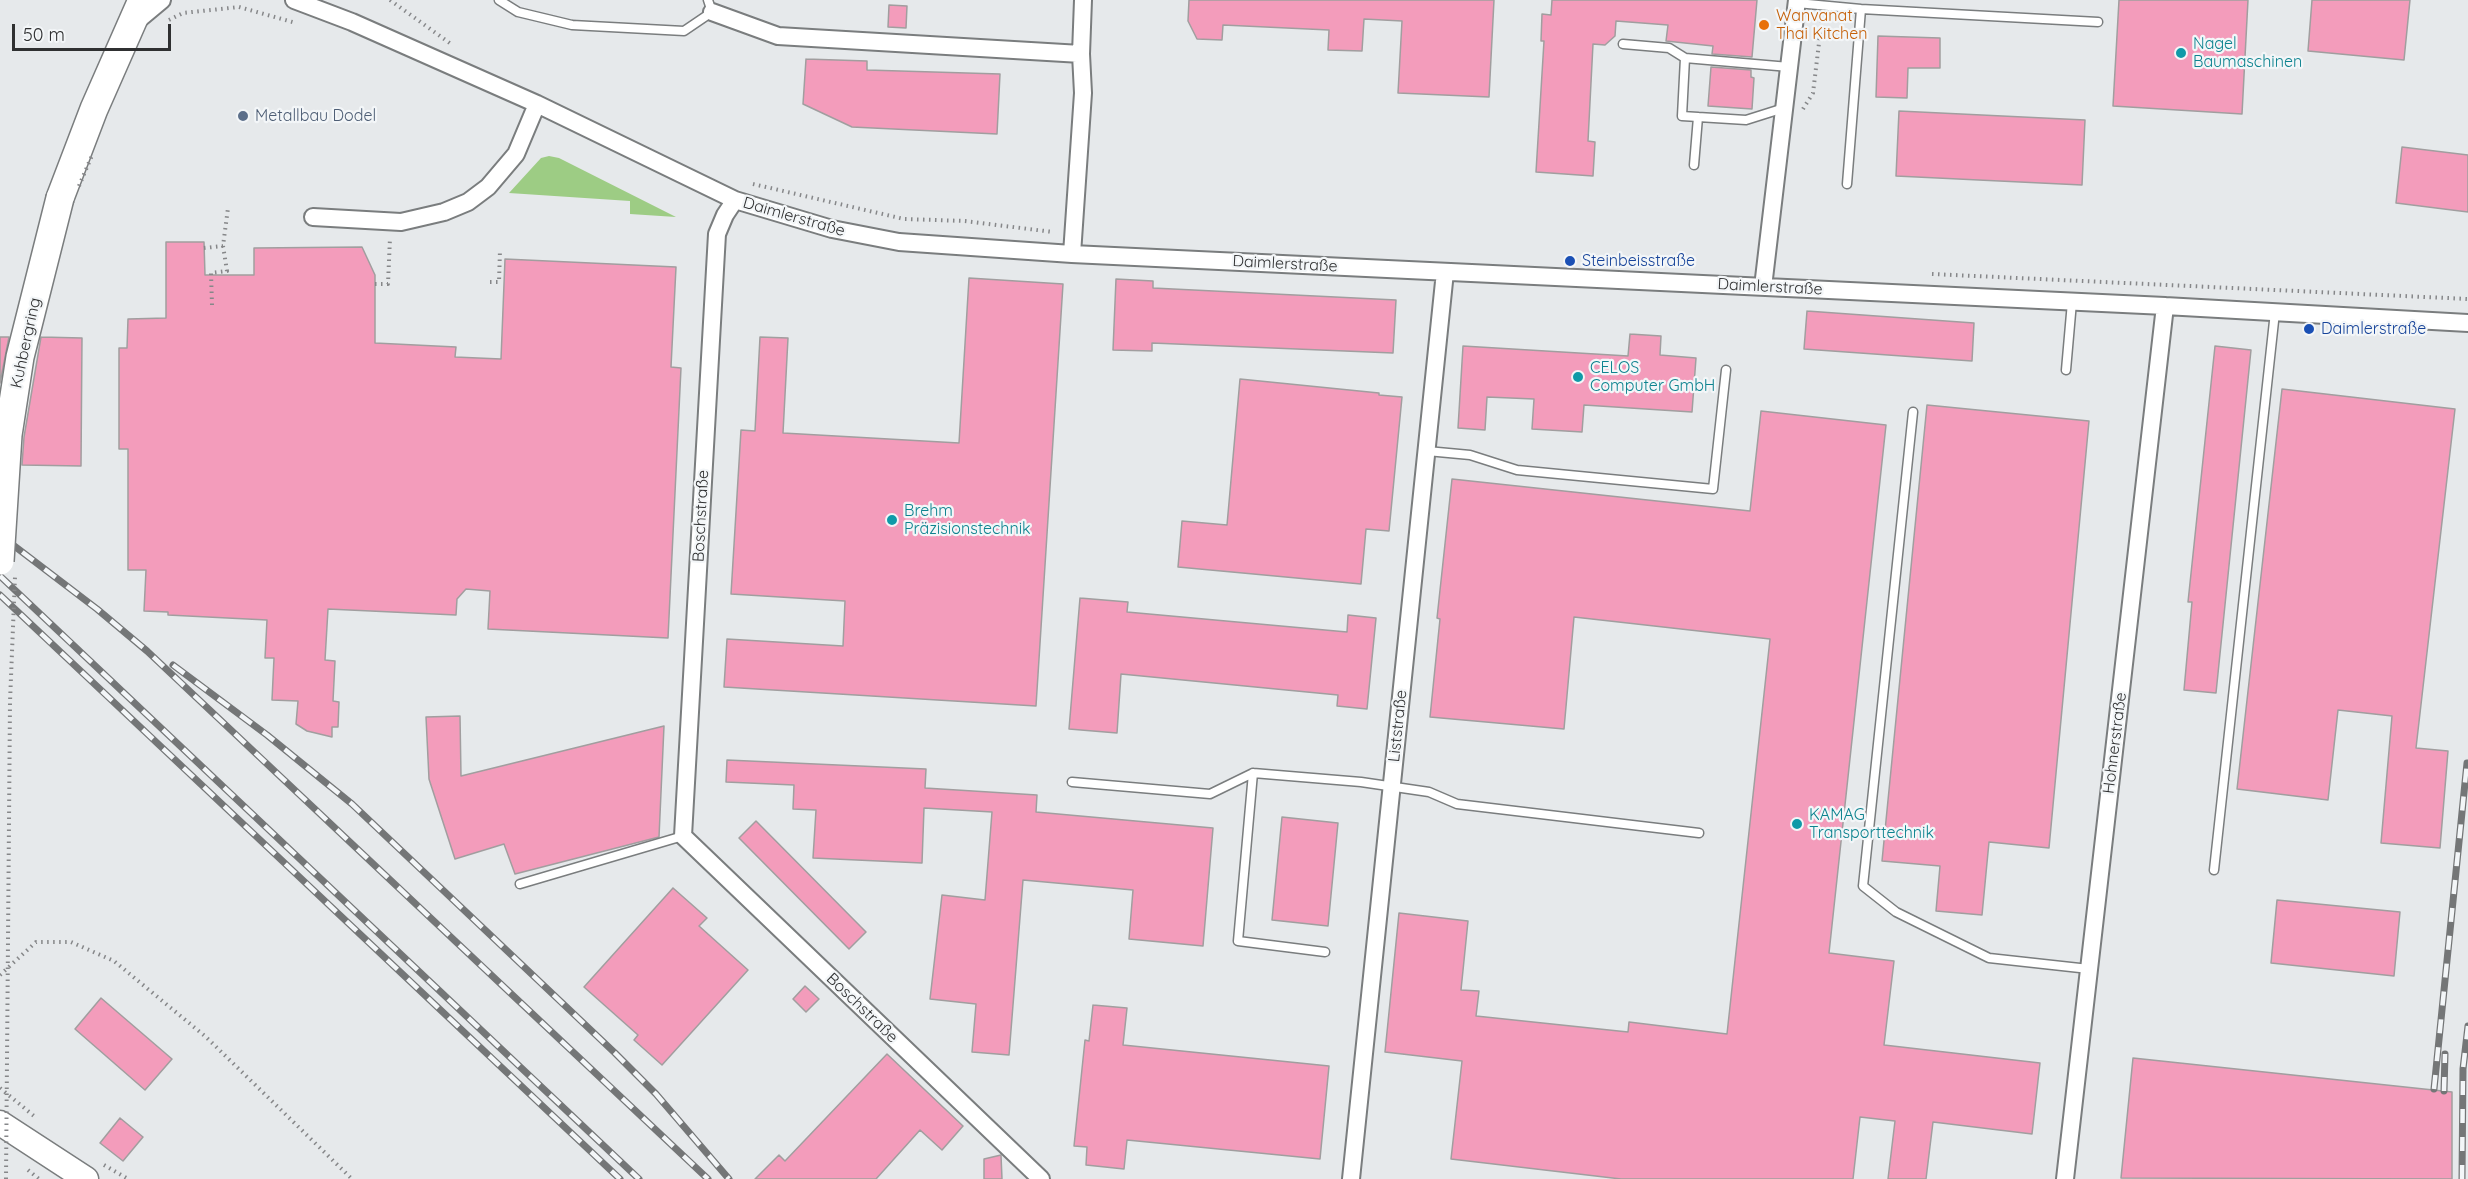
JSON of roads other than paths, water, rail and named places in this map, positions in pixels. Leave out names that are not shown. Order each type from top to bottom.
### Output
[{"type":"main road","name":"Kuhbergring","points":[[8,568],[8,435],[20,357],[94,109],[142,0]]},
{"type":"main road","points":[[0,1123],[86,1179]]},
{"type":"street","points":[[127,31],[149,9],[162,0]]},
{"type":"street","name":"Daimlerstraße","points":[[294,0],[352,22],[537,104],[735,200],[832,229],[899,242],[1072,254],[2165,306],[2468,323]]},
{"type":"street","points":[[1072,254],[1083,93],[1081,54],[1083,0]]},
{"type":"street","points":[[1763,287],[1797,1]]},
{"type":"street","points":[[710,6],[778,36],[1081,54]]},
{"type":"street","points":[[313,217],[391,223],[444,212],[468,202],[488,187],[516,154],[537,104]]},
{"type":"street","name":"Boschstraße","points":[[735,200],[725,215],[717,234],[683,836],[1041,1179]]},
{"type":"street","name":"Liststraße","points":[[1351,1179],[1445,272]]},
{"type":"street","name":"Hohnerstraße","points":[[2065,1179],[2165,306]]},
{"type":"lane","points":[[500,0],[518,12],[572,25],[684,31],[710,6]]},
{"type":"lane","points":[[1797,1],[1861,9],[2098,22]]},
{"type":"lane","points":[[1846,184],[1861,9]]},
{"type":"lane","points":[[1623,44],[1669,48],[1685,58],[1789,67]]},
{"type":"lane","points":[[1685,58],[1682,116],[1746,120],[1784,108]]},
{"type":"lane","points":[[1694,165],[1698,117]]},
{"type":"lane","points":[[2066,370],[2072,302]]},
{"type":"lane","points":[[2214,870],[2275,312]]},
{"type":"lane","points":[[1427,451],[1470,455],[1517,470],[1713,489],[1726,370]]},
{"type":"lane","points":[[1913,412],[1863,886],[1896,912],[1989,958],[2089,969]]},
{"type":"lane","points":[[1253,773],[1238,941],[1325,952]]},
{"type":"lane","points":[[1072,782],[1210,794],[1253,773],[1361,782],[1429,792],[1457,804],[1699,833]]},
{"type":"lane","points":[[520,884],[683,836]]},
{"type":"railway","points":[[0,535],[97,609],[147,651],[708,1179]]},
{"type":"railway","points":[[0,576],[639,1179]]},
{"type":"railway","points":[[0,595],[620,1179]]},
{"type":"railway","points":[[173,665],[267,735],[352,804],[615,1053],[656,1094],[729,1179]]},
{"type":"railway","points":[[2434,1089],[2467,763]]},
{"type":"railway","points":[[2462,1179],[2463,1069],[2468,1026]]},
{"type":"railway","points":[[2444,1091],[2445,1054]]},
{"type":"place","name":"Wanvanat Thai Kitchen","points":[[1764,25]]},
{"type":"place","name":"Nagel Baumaschinen","points":[[2181,53]]},
{"type":"place","name":"Metallbau Dodel","points":[[243,116]]},
{"type":"place","name":"Steinbeisstraße","points":[[1570,261]]},
{"type":"place","name":"Daimlerstraße","points":[[2309,329]]},
{"type":"place","name":"CELOS Computer GmbH","points":[[1578,377]]},
{"type":"place","name":"Brehm Präzisionstechnik","points":[[892,520]]},
{"type":"place","name":"KAMAG Transporttechnik","points":[[1797,824]]}]
